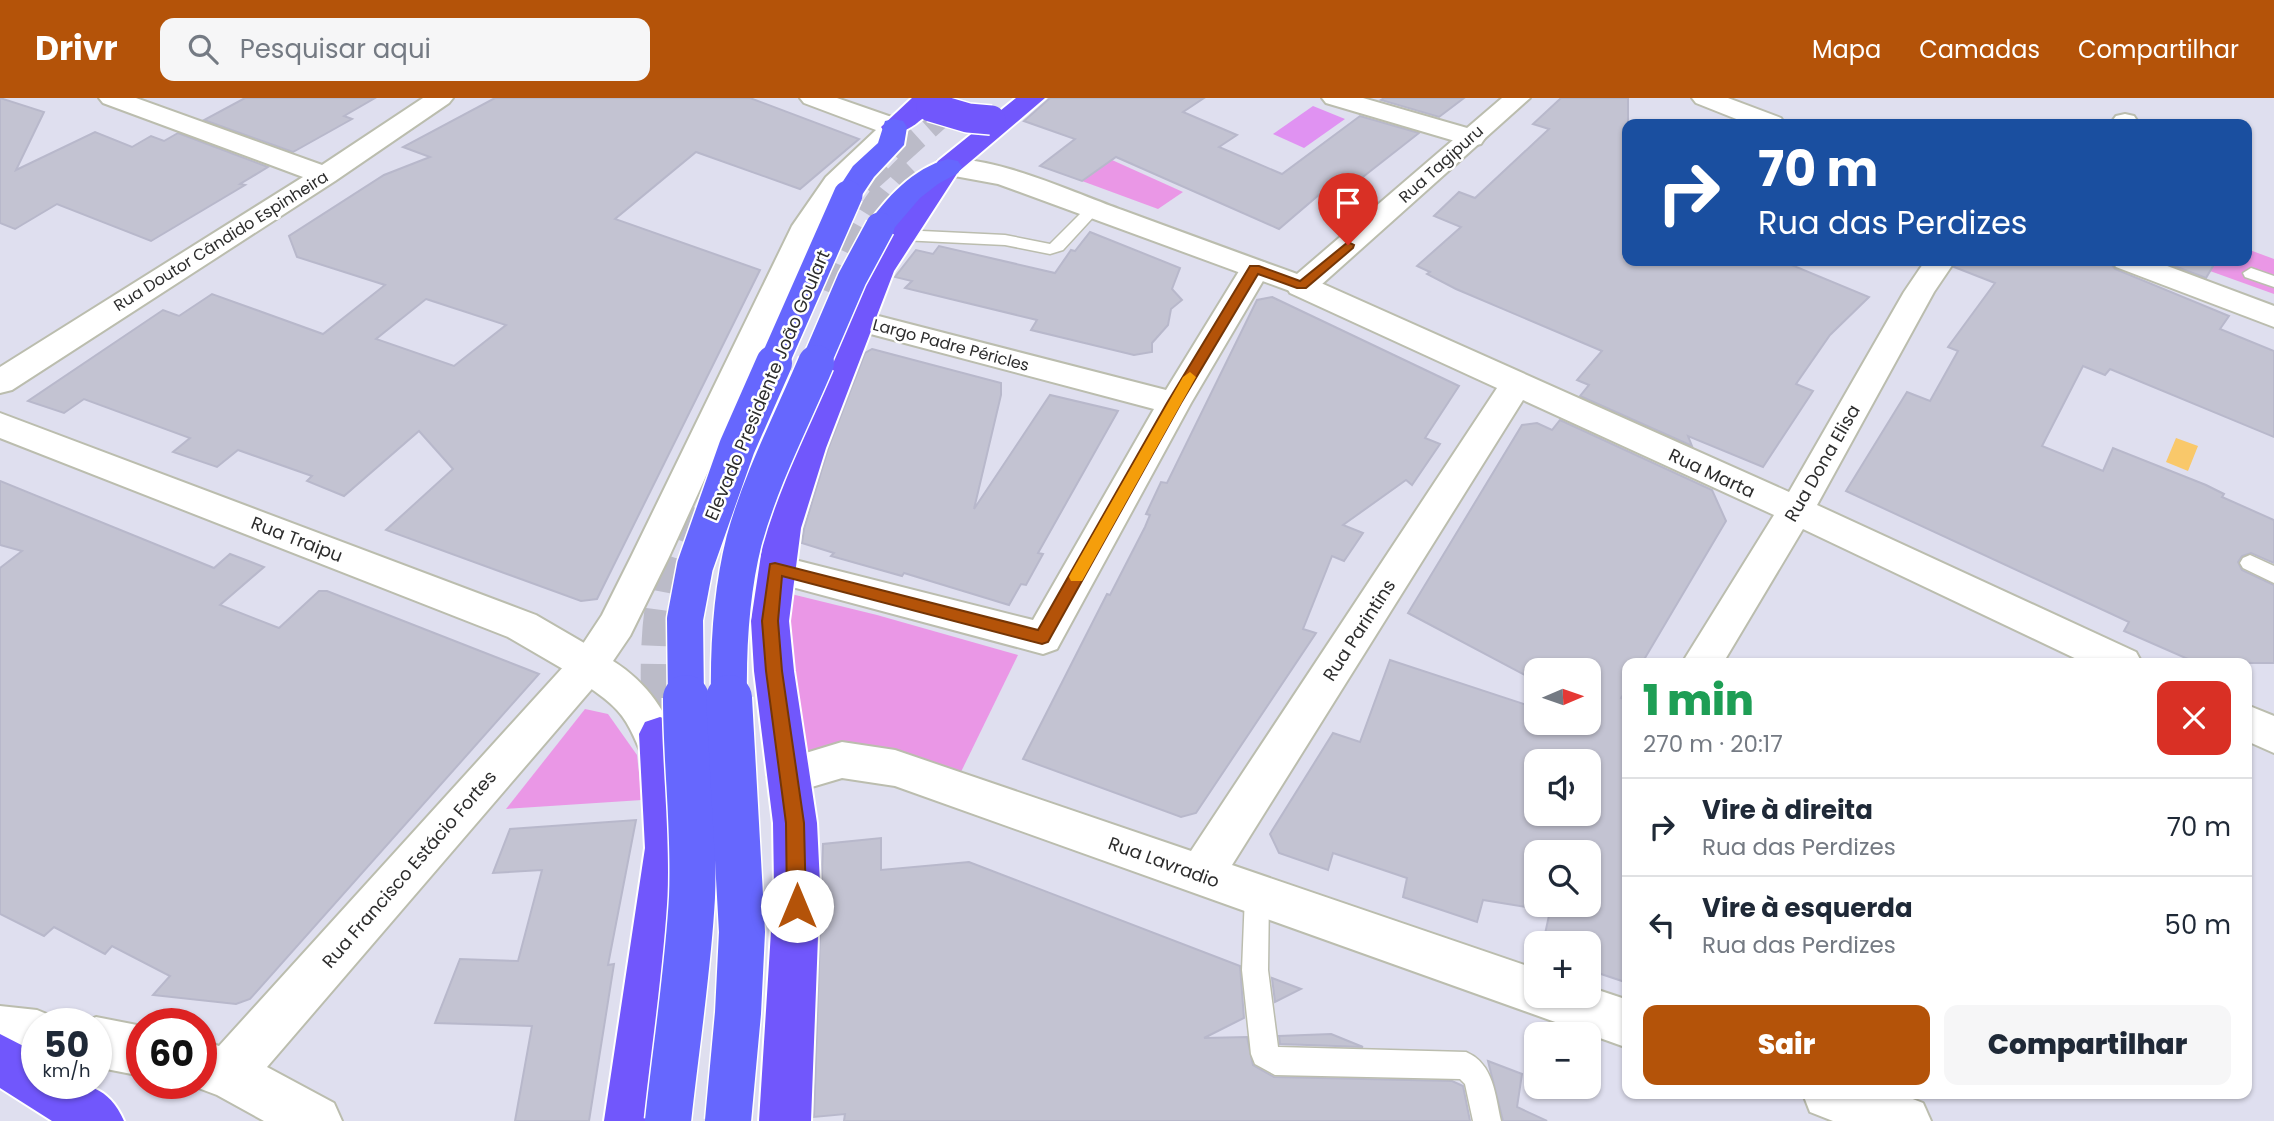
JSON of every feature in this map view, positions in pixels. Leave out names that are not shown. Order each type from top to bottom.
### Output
[{"type":"highway","name":"Elevado Presidente João Goulart","points":[[668,1121],[692,898],[693,831],[687,754],[685,620],[695,566],[737,447],[848,195],[863,172],[891,145],[894,127]]},
{"type":"highway","name":"Elevado Presidente João Goulart","points":[[728,1121],[740,989],[742,907],[730,699],[733,598],[743,548],[758,500],[850,282],[891,231]]},
{"type":"main road","name":"Largo Padre Péricles","points":[[859,321],[891,231],[999,112],[1032,98]]},
{"type":"main road","points":[[894,127],[927,103],[968,118],[999,112]]},
{"type":"main road","points":[[785,1121],[797,884],[795,823],[770,621],[775,569],[783,528],[809,448],[859,321]]},
{"type":"main road","points":[[744,660],[787,764]]},
{"type":"main road","points":[[630,1121],[667,848],[661,742]]},
{"type":"main road","points":[[0,1059],[21,1072]]},
{"type":"main road","points":[[63,1099],[98,1121]]},
{"type":"street","points":[[112,98],[325,175]]},
{"type":"street","name":"Rua Doutor Cândido Espinheira","points":[[0,382],[325,175],[440,98]]},
{"type":"street","points":[[813,98],[894,127]]},
{"type":"street","points":[[1335,98],[1472,138]]},
{"type":"street","name":"Rua Tagipuru","points":[[1301,286],[1517,98]]},
{"type":"street","points":[[1705,98],[1759,119]]},
{"type":"street","name":"Rua Francisco Estácio Fortes","points":[[217,1067],[589,664],[616,625],[806,226],[836,183],[894,127]]},
{"type":"street","points":[[948,167],[968,168],[1008,178],[1301,286]]},
{"type":"street","name":"Rua Dona Elisa","points":[[1705,658],[1795,510],[1919,292],[1937,266]]},
{"type":"street","points":[[2140,266],[2274,317]]},
{"type":"street","points":[[775,569],[1042,638],[1174,403],[1255,269]]},
{"type":"street","name":"Rua Marta","points":[[1301,286],[1795,510],[2111,658]]},
{"type":"street","name":"Largo Padre Péricles","points":[[859,321],[1174,403]]},
{"type":"street","name":"Rua Parintins","points":[[1200,875],[1517,383]]},
{"type":"street","name":"Rua Traipu","points":[[0,425],[522,626],[589,664],[634,698],[661,742]]},
{"type":"street","points":[[2252,724],[2274,735]]},
{"type":"street","name":"Rua Lavradio","points":[[787,764],[842,760],[895,768],[1524,988]]},
{"type":"street","points":[[1582,1008],[1622,1022]]},
{"type":"street","points":[[0,1030],[21,1032]]},
{"type":"street","points":[[217,1070],[316,1121]]},
{"type":"street","points":[[1842,1099],[1905,1121]]},
{"type":"lane","points":[[891,231],[1005,240],[1050,249],[1057,247],[1093,209]]},
{"type":"lane","points":[[2251,273],[2274,282]]},
{"type":"lane","points":[[2250,564],[2274,575]]},
{"type":"lane","points":[[1257,895],[1255,970],[1265,1054],[1275,1061],[1466,1066],[1477,1077],[1487,1121]]},
{"type":"shaded area","points":[[1313,106],[1345,119],[1304,148],[1273,134]]},
{"type":"shaded area","points":[[1112,160],[1183,192],[1158,209],[1082,181]]},
{"type":"shaded area","points":[[2252,251],[2274,259],[2274,294],[2210,271],[2213,266],[2252,266]]},
{"type":"shaded area","points":[[2176,438],[2198,446],[2188,471],[2166,462]]},
{"type":"shaded area","points":[[779,591],[877,615],[1018,655],[958,778],[796,768]]},
{"type":"shaded area","points":[[585,709],[608,714],[637,755],[642,800],[506,809]]},
{"type":"building","points":[[0,98],[44,112],[16,170],[95,132],[132,147],[151,136],[164,141],[178,133],[268,167],[240,184],[245,185],[151,241],[57,204],[15,229],[0,223]]},
{"type":"building","points":[[245,98],[375,98],[344,116],[352,119],[293,152],[204,120]]},
{"type":"building","points":[[495,98],[750,98],[859,139],[800,189],[696,152],[615,219],[760,270],[597,599],[581,601],[386,530],[453,469],[419,431],[344,496],[307,481],[312,476],[238,450],[217,467],[173,452],[190,438],[84,399],[64,413],[28,401],[163,310],[179,316],[212,294],[323,334],[385,285],[297,257],[289,236],[384,175],[430,157],[403,147]],"holes":[[[426,299],[506,325],[454,366],[376,339]]]},
{"type":"building","points":[[1050,98],[1204,98],[1183,112],[1237,135],[1219,147],[1282,174],[1360,116],[1419,133],[1341,194],[1327,188],[1279,229],[1116,157],[1082,181],[1040,166],[1075,139],[1024,121]]},
{"type":"building","points":[[1464,98],[1439,117],[1381,100]]},
{"type":"building","points":[[1561,98],[1628,98],[1628,119],[1622,119],[1622,266],[1794,266],[1869,297],[1830,335],[1796,384],[1813,391],[1763,467],[1688,436],[1692,446],[1580,396],[1589,385],[1577,380],[1602,351],[1456,289],[1417,266],[1461,227],[1434,216],[1459,192],[1475,198],[1549,129],[1533,124]]},
{"type":"building","points":[[1090,232],[1180,268],[1172,289],[1182,300],[1171,309],[1168,325],[1152,343],[1152,352],[1134,355],[1031,330],[1037,320],[905,288],[912,281],[895,277],[916,250],[933,254],[939,246],[1055,273],[1071,250],[1075,251]]},
{"type":"building","points":[[2113,266],[2229,316],[2220,329],[2274,351],[2274,437],[2110,369],[2105,375],[2083,366],[2042,446],[2103,471],[2113,448],[2206,485],[2224,494],[2222,497],[2274,520],[2274,563],[2251,553],[2242,556],[2238,562],[2242,570],[2274,585],[2274,663],[2252,663],[2252,658],[2186,658],[2124,631],[2129,622],[1846,491],[1907,392],[1930,401],[1958,351],[1948,347],[1995,283],[1954,267]]},
{"type":"building","points":[[2174,266],[2213,266],[2206,278]]},
{"type":"building","points":[[1272,297],[1459,386],[1425,438],[1440,444],[1412,485],[1406,480],[1343,525],[1363,533],[1344,561],[1332,556],[1303,629],[1316,633],[1196,813],[1181,817],[1023,759],[1107,594],[1110,595],[1145,527],[1150,515],[1146,514],[1161,482],[1167,483],[1257,300]]},
{"type":"building","points":[[872,349],[1001,383],[1001,395],[974,509],[1050,395],[1118,411],[1038,553],[1043,554],[1026,585],[1021,584],[1009,605],[904,573],[902,576],[831,556],[834,553],[802,543],[828,449],[865,353]]},
{"type":"building","points":[[1560,420],[1712,490],[1726,521],[1645,658],[1622,658],[1622,981],[1601,974],[1601,931],[1546,931],[1549,917],[1601,917],[1601,840],[1524,840],[1524,907],[1483,900],[1477,922],[1403,897],[1407,878],[1333,853],[1328,870],[1279,853],[1270,834],[1333,733],[1360,742],[1390,660],[1524,704],[1524,735],[1601,735],[1601,658],[1524,658],[1524,675],[1408,613],[1522,425],[1537,423],[1552,430]]},
{"type":"building","points":[[0,481],[214,568],[230,554],[264,567],[220,605],[279,628],[319,591],[327,591],[539,674],[250,999],[236,1004],[153,995],[170,976],[112,946],[105,954],[54,927],[44,936],[0,914],[0,568],[22,551],[0,545]]},
{"type":"building","points":[[636,820],[608,965],[614,964],[589,1121],[515,1121],[532,1026],[435,1023],[460,959],[518,961],[542,870],[493,873],[510,829]]},
{"type":"building","points":[[881,838],[881,870],[969,862],[1240,966],[1244,1018],[1204,1038],[1247,1037],[1253,1065],[1274,1077],[1452,1081],[1463,1086],[1470,1121],[844,1121],[845,1114],[814,1117],[823,844]]},
{"type":"building","points":[[1272,978],[1301,989],[1275,1002]]},
{"type":"building","points":[[1331,1034],[1363,1047],[1280,1044],[1279,1036]]},
{"type":"building","points":[[1488,1061],[1522,1074],[1517,1107],[1547,1121],[1503,1121]]},
{"type":"tunnel","points":[[862,183],[957,98]]},
{"type":"tunnel","points":[[834,294],[848,259],[874,210],[910,167]]},
{"type":"tunnel","points":[[659,698],[660,635],[670,571],[689,517],[728,431]]},
{"type":"tunnel","points":[[659,698],[660,734]]},
{"type":"slow traffic","points":[[1076,577],[1190,377]]},
{"type":"route","points":[[797,906],[795,823],[774,671],[770,621],[775,569],[1042,638],[1174,403],[1255,269],[1301,286],[1348,245]]}]
